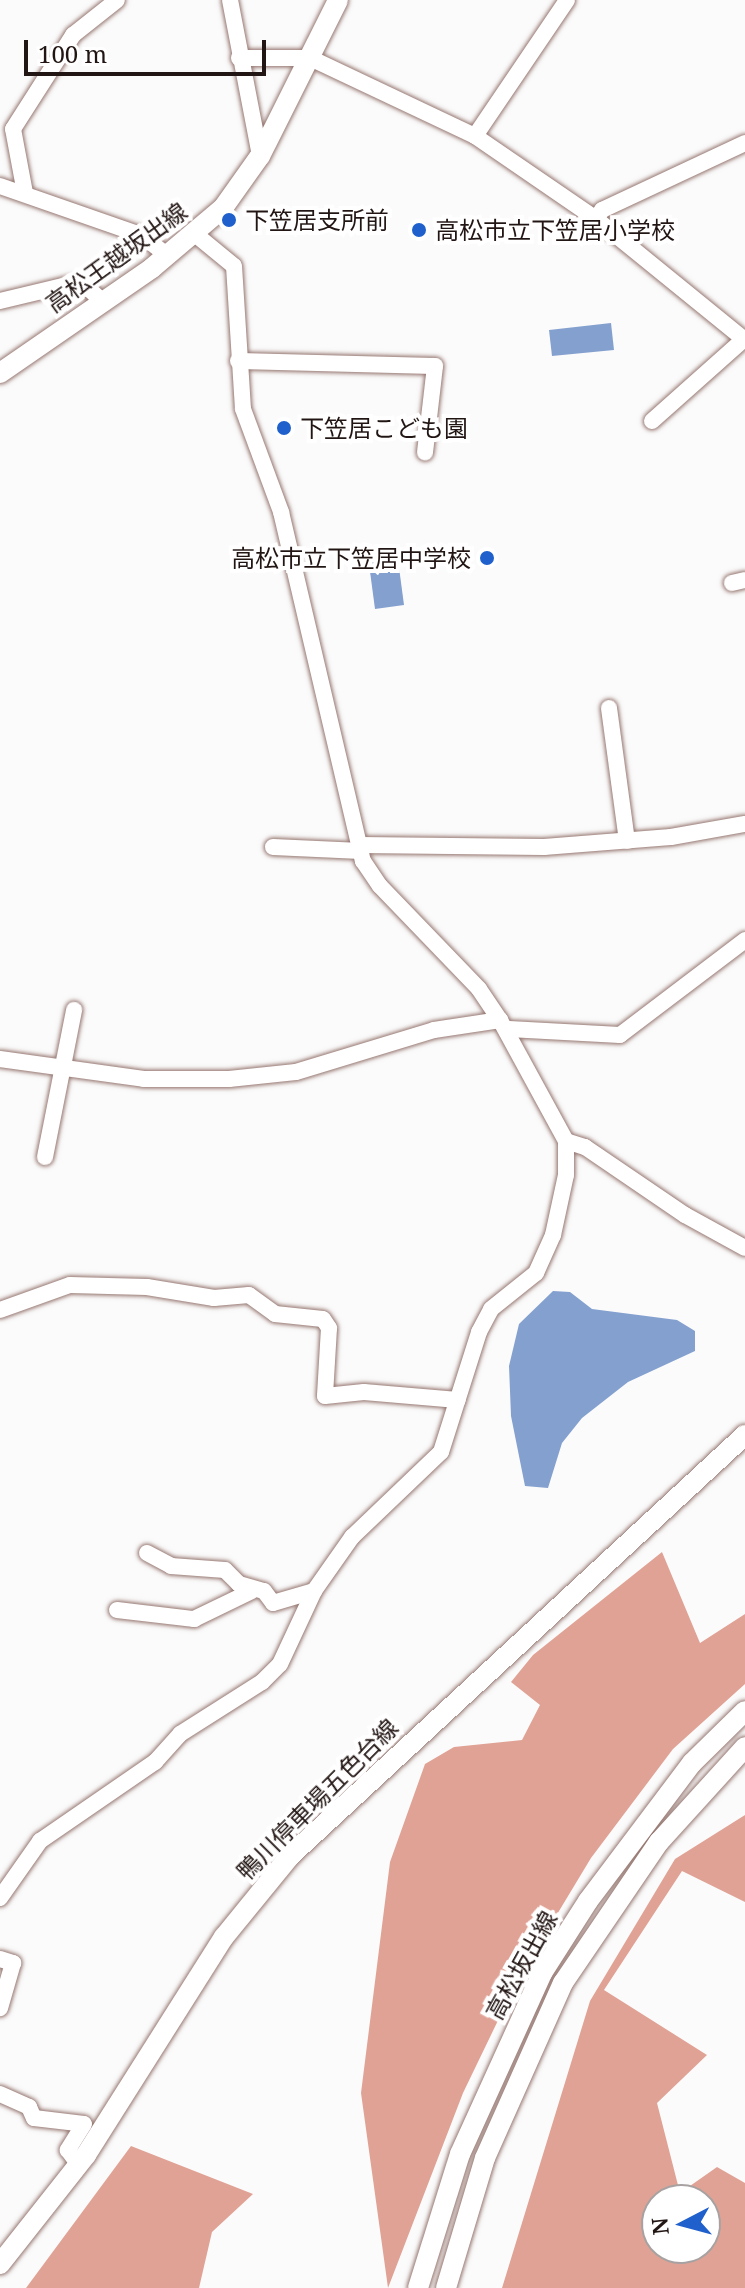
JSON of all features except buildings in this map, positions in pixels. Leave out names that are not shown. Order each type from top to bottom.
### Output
[{"type":"main road","name":"高松王越坂出線","points":[[0,373],[167,255],[223,208],[260,156],[338,0]]},
{"type":"main road","name":"鴨川停車場五色台線","points":[[0,2264],[79,2165],[127,2097],[224,1937],[290,1856],[745,1435]]},
{"type":"main road","name":"高松坂出線","points":[[418,2288],[460,2154],[542,1973],[692,1763],[745,1711]]},
{"type":"main road","name":"高松坂出線","points":[[446,2288],[485,2158],[563,1983],[659,1842],[745,1747]]},
{"type":"street","points":[[25,193],[13,129],[73,35],[117,0]]},
{"type":"street","points":[[230,0],[260,156]]},
{"type":"street","points":[[475,136],[567,0]]},
{"type":"street","points":[[239,58],[310,58],[475,136],[596,219],[744,340],[652,421]]},
{"type":"street","points":[[596,219],[602,210],[745,143]]},
{"type":"street","points":[[0,186],[141,235],[167,255]]},
{"type":"street","points":[[0,1898],[40,1841],[155,1762],[180,1734],[262,1682],[290,1646],[314,1591],[352,1537],[441,1452],[485,1321],[519,1282],[536,1273],[553,1235],[566,1175],[566,1141],[504,1024],[462,970],[380,886],[360,848],[281,512],[243,409],[234,266],[195,234]]},
{"type":"street","points":[[0,301],[71,284],[89,289],[103,302]]},
{"type":"street","points":[[238,361],[435,366],[425,452]]},
{"type":"street","points":[[609,708],[627,841]]},
{"type":"street","points":[[273,847],[544,847],[627,841],[745,824]]},
{"type":"street","points":[[0,1059],[155,1080],[285,1073],[434,1030],[504,1024],[620,1035],[745,940]]},
{"type":"street","points":[[45,1157],[74,1010]]},
{"type":"street","points":[[566,1141],[585,1147],[685,1215],[745,1248]]},
{"type":"street","points":[[0,1310],[70,1285],[147,1287],[214,1298],[249,1295],[275,1314],[323,1319],[329,1328],[325,1396],[364,1392],[458,1400]]},
{"type":"street","points":[[147,1553],[171,1566],[225,1570],[252,1591]]},
{"type":"street","points":[[117,1610],[194,1619],[252,1591],[264,1591],[273,1603],[314,1591]]},
{"type":"street","points":[[0,1959],[13,1963],[0,2008]]},
{"type":"street","points":[[0,2094],[29,2107],[34,2118],[84,2124],[68,2150],[79,2165]]},
{"type":"shaded area","points":[[662,1552],[700,1643],[745,1614],[745,1684],[673,1749],[591,1858],[518,1979],[463,2093],[388,2288],[361,2093],[390,1862],[425,1764],[454,1747],[522,1740],[540,1705],[511,1682],[533,1655]]},
{"type":"shaded area","points":[[745,1815],[745,1902],[682,1871],[604,1990],[707,2055],[657,2103],[678,2184],[641,2184],[641,2264],[721,2264],[721,2184],[693,2184],[717,2167],[745,2183],[745,2288],[502,2288],[590,2001],[675,1859]]},
{"type":"shaded area","points":[[131,2146],[253,2194],[212,2232],[199,2288],[26,2288]]},
{"type":"water","points":[[611,323],[614,350],[552,356],[549,330]]},
{"type":"water","points":[[396,545],[404,605],[375,609],[367,549]]},
{"type":"water","points":[[553,1291],[570,1292],[592,1309],[677,1320],[695,1331],[695,1351],[628,1382],[582,1418],[562,1443],[548,1488],[525,1486],[511,1416],[509,1366],[519,1324]]},
{"type":"place","name":"下笠居支所前","points":[[229,220]]},
{"type":"place","name":"高松市立下笠居小学校","points":[[419,230]]},
{"type":"place","name":"下笠居こども園","points":[[284,428]]},
{"type":"place","name":"高松市立下笠居中学校","points":[[487,558]]}]
